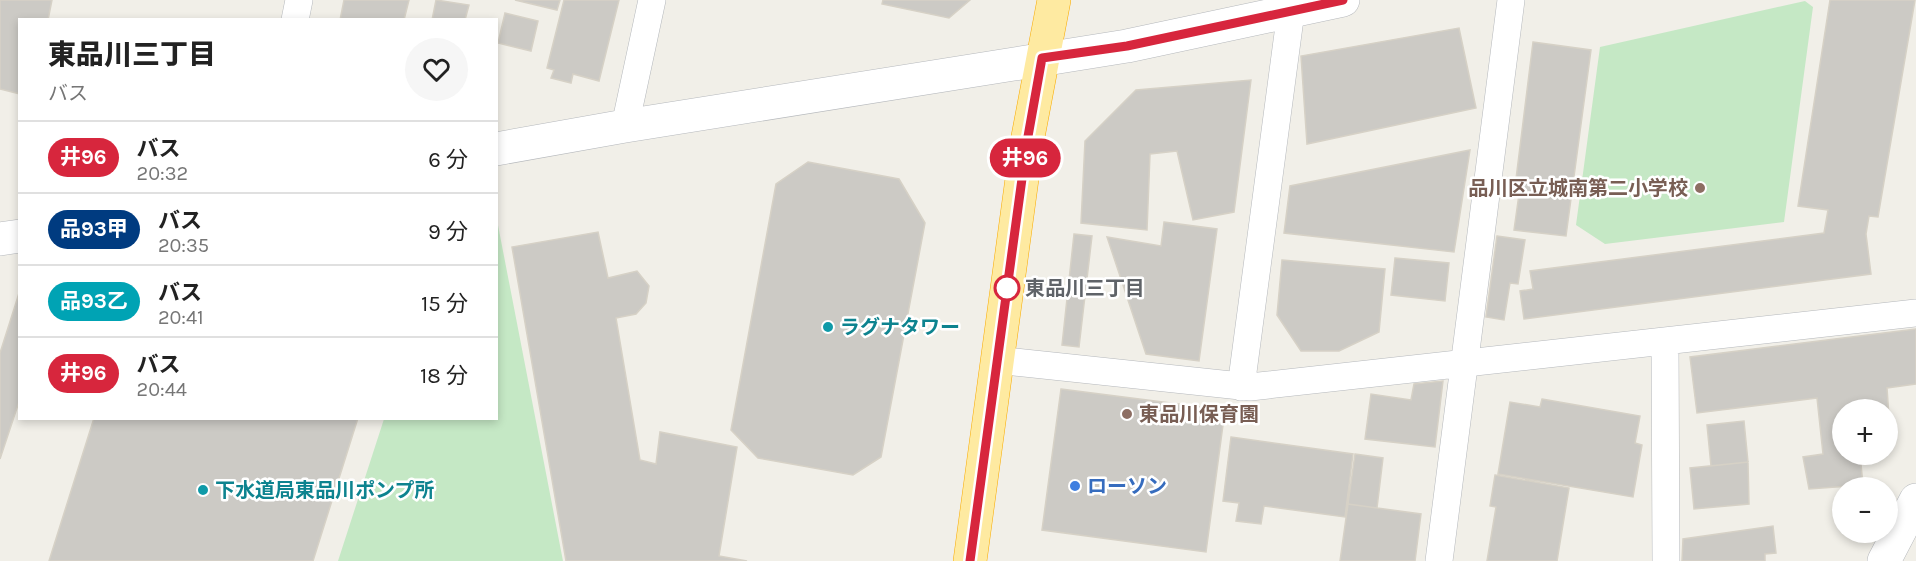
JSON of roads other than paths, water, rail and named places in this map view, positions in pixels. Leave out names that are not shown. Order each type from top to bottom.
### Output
[{"type":"highway","points":[[970,561],[1027,142],[1054,0]]},
{"type":"street","points":[[295,18],[299,0]]},
{"type":"street","points":[[625,126],[652,0]]},
{"type":"street","points":[[498,149],[625,126],[1127,46],[1343,0]]},
{"type":"street","points":[[1439,561],[1511,0]]},
{"type":"street","points":[[1241,387],[1291,10]]},
{"type":"street","points":[[0,239],[18,236]]},
{"type":"street","points":[[996,360],[1241,387],[1916,313]]},
{"type":"street","points":[[1665,341],[1666,561]]},
{"type":"street","points":[[1884,561],[1916,500]]},
{"type":"place","name":"品川区立城南第二小学校","points":[[1700,188]]},
{"type":"place","name":"東品川三丁目","points":[[1007,288]]},
{"type":"place","name":"ラグナタワー","points":[[828,327]]},
{"type":"place","name":"東品川保育園","points":[[1127,414]]},
{"type":"place","name":"ローソン","points":[[1075,486]]},
{"type":"place","name":"下水道局東品川ポンプ所","points":[[203,490]]}]
